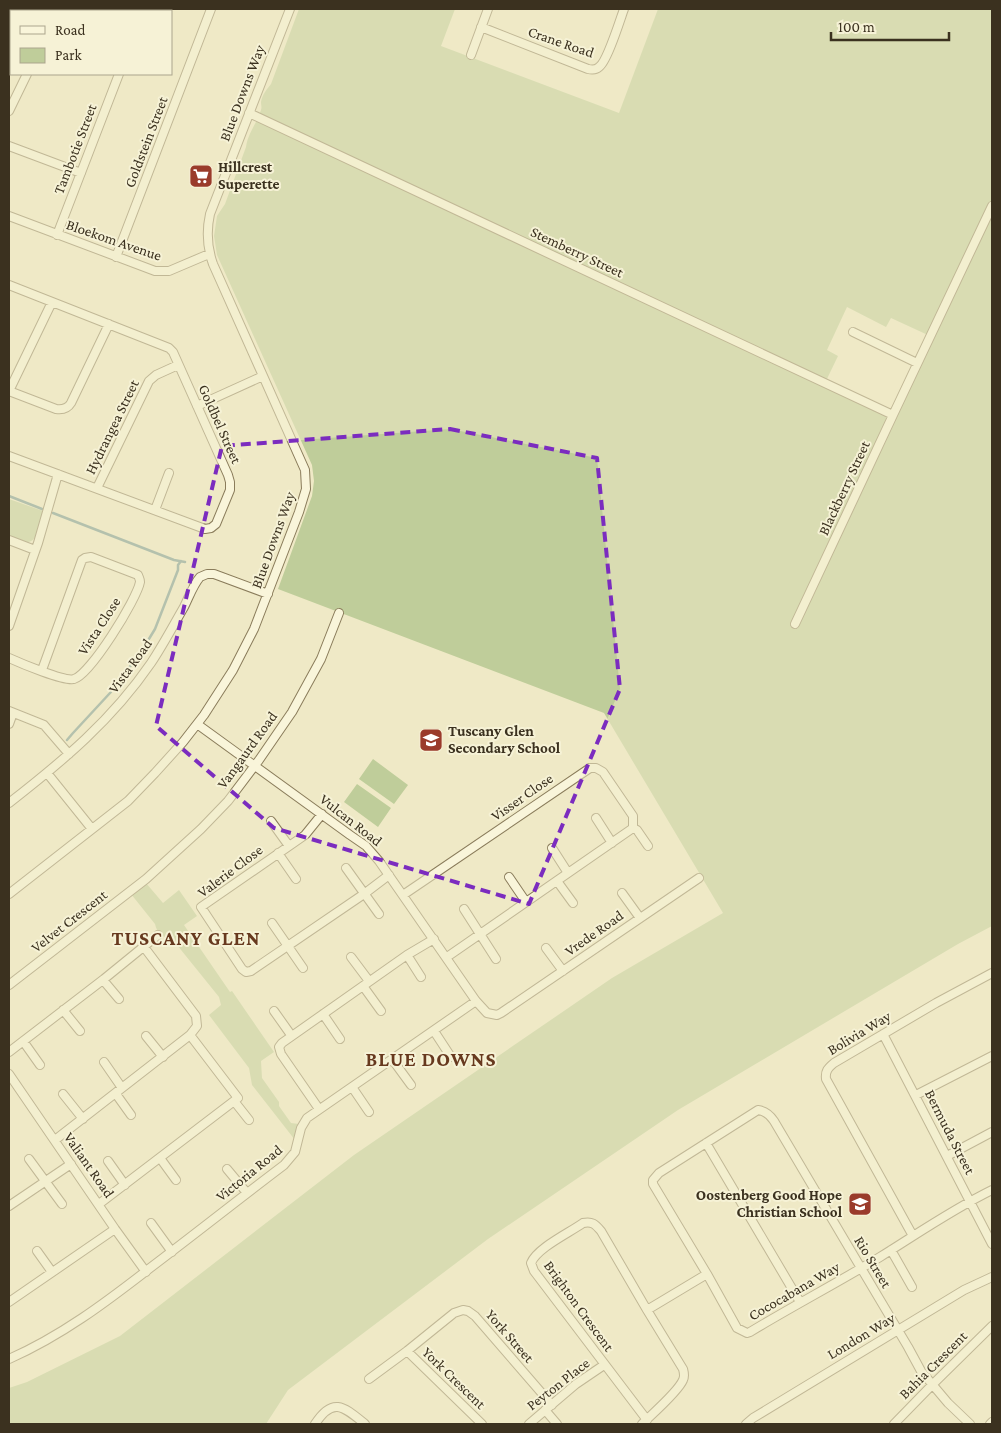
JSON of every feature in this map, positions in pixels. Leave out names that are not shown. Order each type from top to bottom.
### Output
[{"type":"street","name":"Goldstein Street","points":[[116,257],[211,9]]},
{"type":"street","name":"Blue Downs Way","points":[[9,894],[128,801],[197,724],[233,670],[254,630],[299,512],[306,489],[305,470],[209,254],[207,235],[210,214],[290,9]]},
{"type":"street","points":[[470,55],[488,9]]},
{"type":"street","name":"Crane Road","points":[[481,27],[594,70],[599,68],[605,60],[624,9]]},
{"type":"street","points":[[9,112],[27,75]]},
{"type":"street","name":"Tambotie Street","points":[[58,235],[119,75]]},
{"type":"street","name":"Stemberry Street","points":[[249,113],[893,415]]},
{"type":"street","points":[[9,146],[81,173]]},
{"type":"street","name":"Blackberry Street","points":[[796,624],[992,206]]},
{"type":"street","name":"Bloekom Avenue","points":[[9,216],[151,270],[165,272],[209,254]]},
{"type":"street","points":[[984,224],[992,228]]},
{"type":"street","name":"Goldbel Street","points":[[9,286],[166,346],[171,350],[230,478],[230,490],[218,521],[214,526],[205,529],[9,456]]},
{"type":"street","points":[[52,302],[9,391],[59,409],[67,407],[71,403],[110,324]]},
{"type":"street","points":[[853,332],[918,364]]},
{"type":"street","name":"Hydrangea Street","points":[[97,488],[149,381],[156,375],[178,364]]},
{"type":"street","points":[[197,406],[263,376]]},
{"type":"street","points":[[155,510],[169,473]]},
{"type":"street","points":[[9,626],[58,474]]},
{"type":"street","points":[[9,540],[35,550]]},
{"type":"street","name":"Vista Close","points":[[9,658],[42,670],[70,680],[77,678],[108,642],[129,608],[140,582],[138,575],[90,557],[82,560],[42,670]]},
{"type":"street","name":"Vista Road","points":[[9,803],[69,754],[106,719],[141,677],[166,640],[200,577],[214,574],[268,594]]},
{"type":"street","name":"Vangaurd Road","points":[[146,879],[201,829],[228,801],[255,766],[309,681],[339,613]]},
{"type":"street","points":[[9,724],[11,712],[44,725],[69,754]]},
{"type":"street","name":"Vulcan Road","points":[[197,724],[366,846],[404,896],[476,1001],[484,1011],[492,1015]]},
{"type":"street","name":"Visser Close","points":[[404,896],[594,767],[600,770],[633,816],[633,828],[637,830],[648,846]]},
{"type":"street","points":[[47,773],[92,829]]},
{"type":"street","name":"Valerie Close","points":[[322,814],[310,831],[201,907],[244,971],[251,971],[389,875]]},
{"type":"street","points":[[596,818],[612,843]]},
{"type":"street","points":[[271,821],[289,846]]},
{"type":"street","points":[[446,957],[633,828]]},
{"type":"street","points":[[552,848],[568,873]]},
{"type":"street","name":"Valerie Close","points":[[278,852],[296,879]]},
{"type":"street","points":[[346,868],[379,914]]},
{"type":"street","points":[[509,877],[526,902]]},
{"type":"street","name":"Vrede Road","points":[[492,1015],[501,1014],[699,878]]},
{"type":"street","name":"Velvet Crescent","points":[[9,985],[146,879]]},
{"type":"street","points":[[557,881],[572,903]]},
{"type":"street","name":"Vrede Road","points":[[622,892],[640,918]]},
{"type":"street","points":[[464,909],[496,959]]},
{"type":"street","points":[[272,923],[303,968]]},
{"type":"street","points":[[9,1052],[158,935]]},
{"type":"street","points":[[319,1109],[281,1054],[278,1048],[282,1042],[407,955],[434,939]]},
{"type":"street","points":[[55,1140],[190,1035],[197,1026],[196,1016],[144,947]]},
{"type":"street","name":"Vrede Road","points":[[546,948],[563,971]]},
{"type":"street","points":[[407,955],[421,977]]},
{"type":"street","points":[[351,957],[381,1011]]},
{"type":"street","name":"Bolivia Way","points":[[912,1236],[826,1079],[826,1073],[829,1067],[936,1002],[992,973]]},
{"type":"street","points":[[103,980],[119,999]]},
{"type":"street","name":"Victoria Road","points":[[9,1359],[40,1345],[63,1331],[100,1307],[146,1272],[284,1165],[297,1148],[301,1128],[307,1118],[476,1001]]},
{"type":"street","points":[[63,1010],[80,1031]]},
{"type":"street","points":[[274,1011],[291,1035]]},
{"type":"street","points":[[323,1014],[340,1039]]},
{"type":"street","points":[[434,1031],[451,1057]]},
{"type":"street","name":"Bermuda Street","points":[[884,1034],[992,1244]]},
{"type":"street","points":[[100,1204],[238,1098],[190,1035]]},
{"type":"street","points":[[146,1036],[163,1056]]},
{"type":"street","points":[[23,1041],[40,1064]]},
{"type":"street","points":[[916,1095],[992,1056]]},
{"type":"street","points":[[392,1059],[411,1085]]},
{"type":"street","points":[[104,1062],[122,1088]]},
{"type":"street","name":"Valiant Road","points":[[9,1074],[12,1084],[55,1140],[146,1272]]},
{"type":"street","points":[[352,1087],[369,1112]]},
{"type":"street","points":[[63,1094],[83,1119]]},
{"type":"street","points":[[116,1094],[131,1115]]},
{"type":"street","points":[[234,1101],[249,1120]]},
{"type":"street","name":"Cococabana Way","points":[[758,1110],[656,1175],[653,1180],[653,1184],[737,1328],[747,1333],[992,1190]]},
{"type":"street","name":"Rio Street","points":[[758,1110],[765,1112],[774,1121],[921,1371],[970,1424]]},
{"type":"street","points":[[947,1156],[992,1132]]},
{"type":"street","points":[[706,1143],[800,1302]]},
{"type":"street","points":[[160,1158],[176,1180]]},
{"type":"street","points":[[29,1159],[62,1204]]},
{"type":"street","points":[[108,1161],[125,1185]]},
{"type":"street","points":[[9,1206],[71,1164]]},
{"type":"street","points":[[227,1169],[247,1193]]},
{"type":"street","name":"Brighton Crescent","points":[[590,1222],[594,1223],[601,1231],[683,1369],[684,1378],[644,1422],[604,1365],[534,1271],[531,1264],[542,1250],[583,1224],[590,1222]]},
{"type":"street","points":[[150,1223],[172,1252]]},
{"type":"street","points":[[9,1302],[115,1229]]},
{"type":"street","points":[[891,1250],[912,1287]]},
{"type":"street","points":[[37,1251],[52,1272]]},
{"type":"street","points":[[647,1310],[707,1274]]},
{"type":"street","name":"London Way","points":[[746,1424],[964,1290],[992,1277]]},
{"type":"street","name":"York Street","points":[[368,1379],[407,1351],[454,1313],[463,1310],[468,1311],[475,1316],[548,1408],[557,1424]]},
{"type":"street","name":"Bahia Crescent","points":[[894,1424],[992,1326]]},
{"type":"street","name":"York Crescent","points":[[407,1351],[482,1424]]},
{"type":"street","name":"Peyton Place","points":[[528,1424],[576,1384],[604,1365]]},
{"type":"street","points":[[315,1424],[326,1411],[335,1406],[342,1407],[361,1423]]},
{"type":"highlighted area","points":[[450,429],[597,458],[620,689],[529,904],[274,828],[156,726],[222,446]]},
{"type":"green space","points":[[299,9],[455,9],[441,46],[619,113],[658,9],[992,9],[992,926],[958,944],[678,1110],[488,1239],[288,1390],[266,1424],[9,1424],[9,1388],[27,1382],[120,1336],[354,1155],[612,978],[723,913],[604,713],[278,589],[312,496],[314,481],[312,465],[217,255],[214,236],[217,216],[225,204],[259,115],[262,97],[271,84]],"holes":[[[847,307],[886,327],[891,318],[930,336],[892,414],[825,383],[838,356],[827,350]]]},
{"type":"green space","points":[[9,499],[43,511],[38,532],[33,540],[24,542],[9,537]]},
{"type":"green space","points":[[373,759],[408,785],[394,804],[359,779]]},
{"type":"green space","points":[[357,784],[391,808],[378,827],[344,802]]},
{"type":"green space","points":[[146,883],[163,903],[179,890],[197,916],[184,925],[274,1052],[261,1061],[262,1078],[291,1123],[299,1124],[295,1140],[252,1085],[249,1068],[209,1015],[221,1005],[219,997],[173,940],[159,933],[155,924],[131,894]]},
{"type":"waterway","points":[[9,496],[42,509]]},
{"type":"waterway","points":[[53,513],[174,560],[185,562]]},
{"type":"waterway","points":[[67,740],[110,693],[141,652],[155,629],[181,561]]},
{"type":"place","name":"Hillcrest Superette","points":[[201,176]]},
{"type":"place","name":"Tuscany Glen Secondary School","points":[[431,740]]},
{"type":"place","name":"Oostenberg Good Hope Christian School","points":[[860,1204]]},
{"type":"district","name":"TUSCANY GLEN","points":[[186,938]]},
{"type":"district","name":"BLUE DOWNS","points":[[431,1059]]}]
